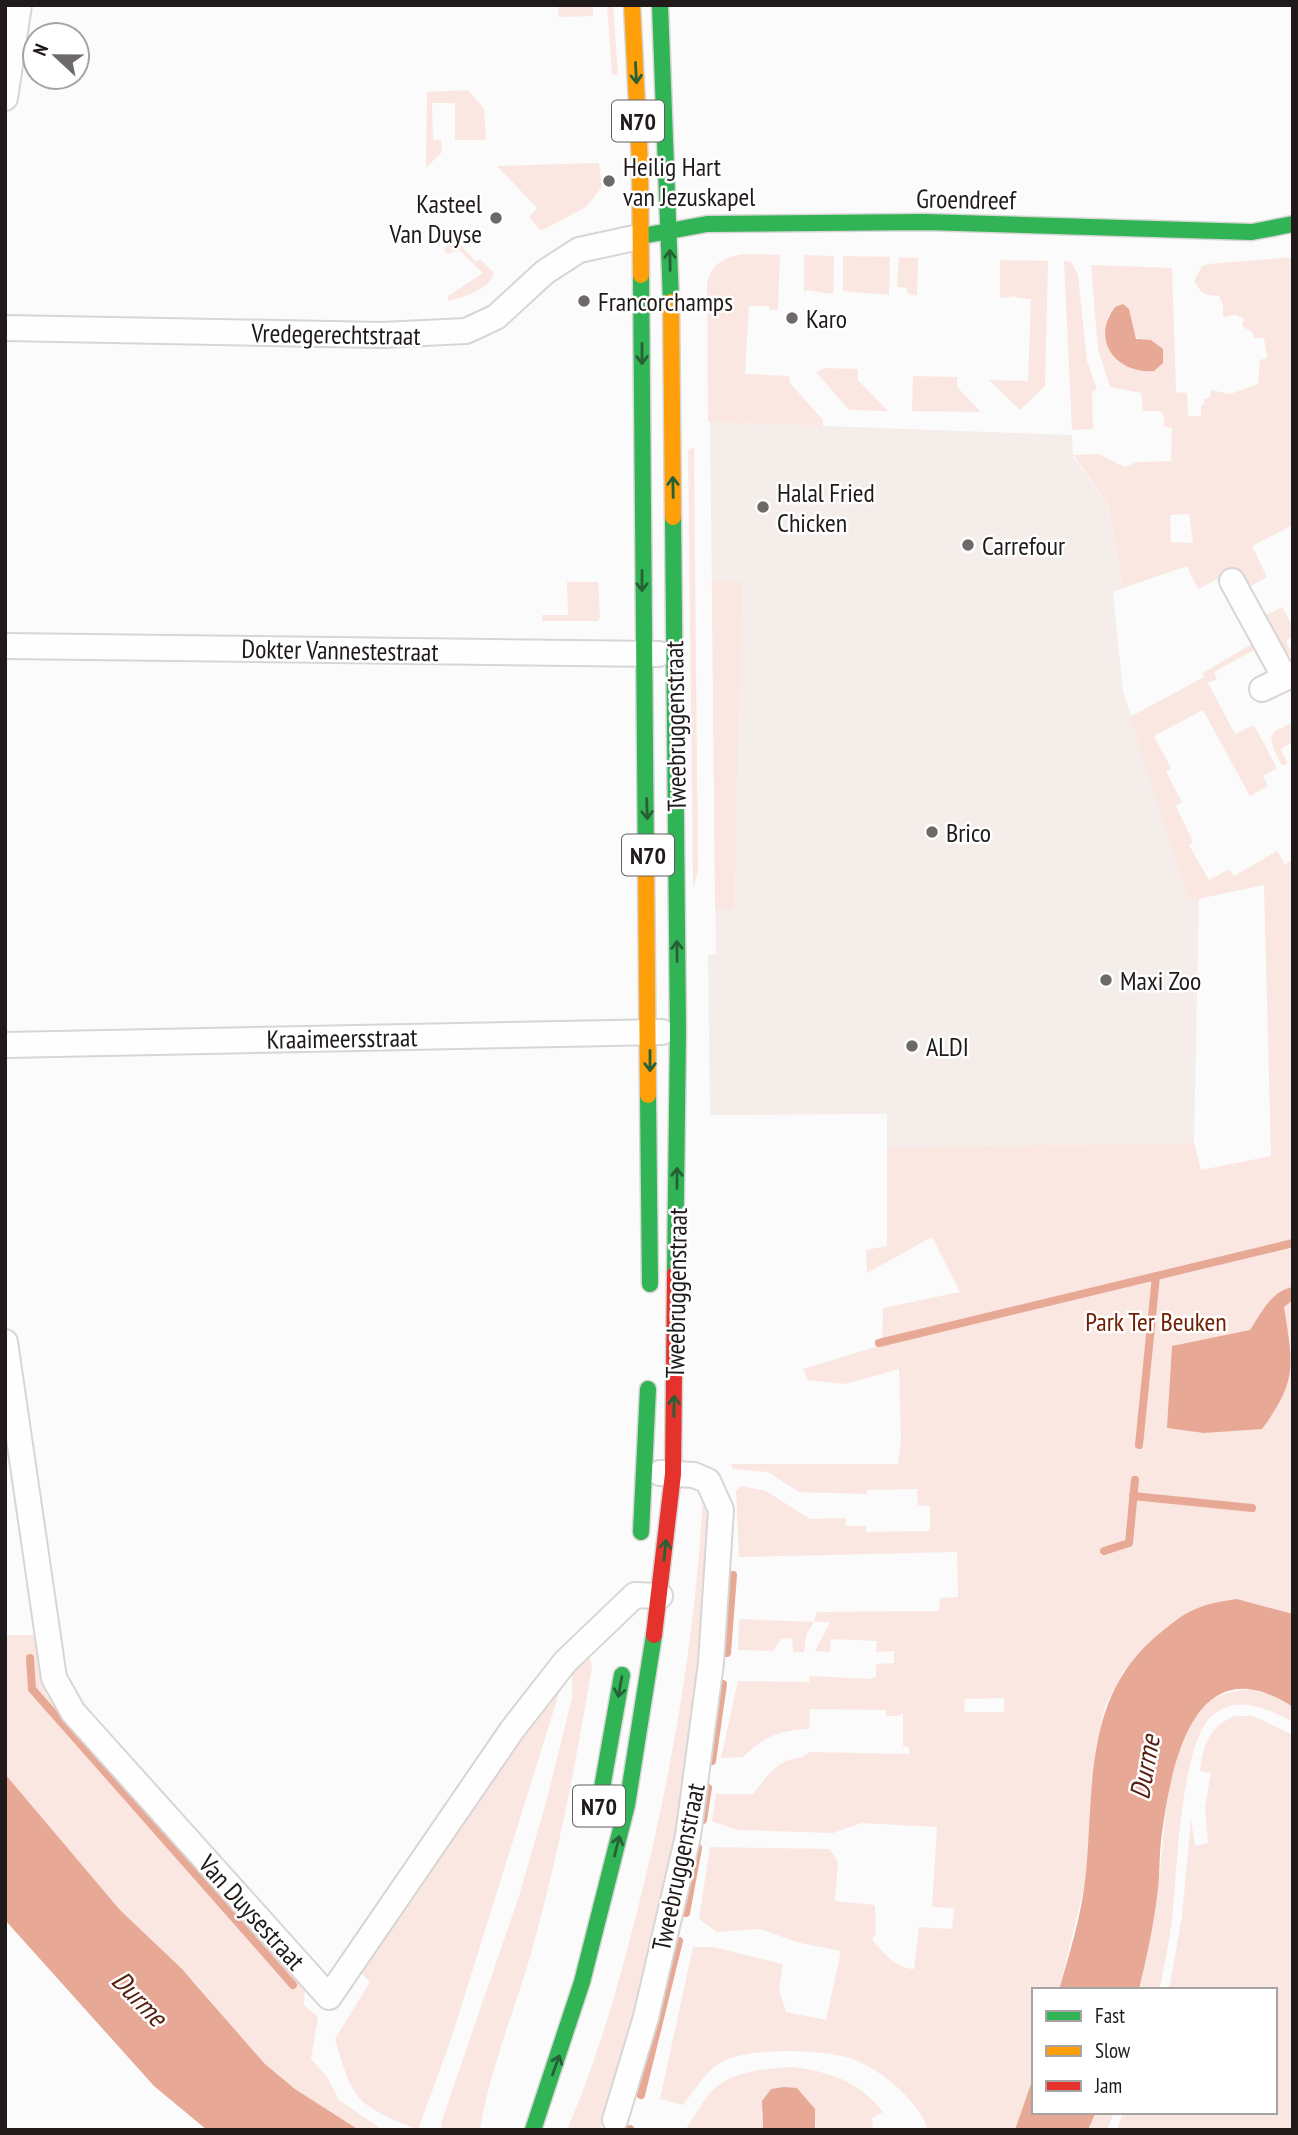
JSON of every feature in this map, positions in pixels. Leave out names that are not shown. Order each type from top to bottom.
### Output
[{"type":"main road","name":"N70","points":[[632,5],[640,165],[639,237]]},
{"type":"main road","name":"N70","points":[[660,5],[670,231]]},
{"type":"main road","name":"Groendreef","points":[[639,237],[707,224],[977,222],[1252,232],[1293,224]]},
{"type":"main road","name":"Tweebruggenstraat","points":[[533,2130],[582,1982],[623,1819],[660,1596],[673,1474],[678,1032],[670,231]]},
{"type":"main road","name":"Tweebruggenstraat","points":[[639,237],[642,654],[650,1032],[650,1296]]},
{"type":"main road","name":"Tweebruggenstraat","points":[[640,1542],[646,1473],[649,1378]]},
{"type":"main road","name":"N70","points":[[595,1821],[626,1655]]},
{"type":"street","points":[[5,98],[19,5]]},
{"type":"street","name":"Vredegerechtstraat","points":[[5,328],[382,335],[456,332],[496,317],[545,272],[579,250],[639,237]]},
{"type":"street","points":[[1232,581],[1289,676],[1262,689]]},
{"type":"street","name":"Dokter Vannestestraat","points":[[5,646],[674,654]]},
{"type":"street","name":"Kraaimeersstraat","points":[[5,1045],[678,1032]]},
{"type":"street","name":"Van Duysestraat","points":[[5,1342],[54,1678],[73,1712],[329,1997],[512,1730],[565,1662],[634,1599],[660,1596]]},
{"type":"street","name":"Tweebruggenstraat","points":[[615,2120],[646,2017],[688,1836],[710,1663],[721,1510],[708,1481],[694,1475],[646,1473]]},
{"type":"shaded area","points":[[710,422],[1072,435],[1073,457],[1108,504],[1123,588],[1113,592],[1123,691],[1189,901],[1199,899],[1194,1143],[887,1147],[887,1114],[710,1115],[708,955],[716,954]]},
{"type":"green space","points":[[558,5],[593,5],[593,16],[559,17]]},
{"type":"green space","points":[[607,5],[613,5],[618,75],[612,75]]},
{"type":"green space","points":[[468,90],[484,109],[486,140],[455,140],[455,103],[432,103],[433,140],[441,140],[442,152],[426,168],[427,92]]},
{"type":"green space","points":[[599,163],[602,187],[586,207],[541,231],[529,217],[537,208],[497,166]]},
{"type":"green space","points":[[454,230],[457,232],[454,237],[476,262],[480,259],[494,273],[481,288],[448,301],[448,296],[483,273],[459,250],[447,254],[444,250],[451,239],[448,236]]},
{"type":"green space","points":[[745,254],[780,255],[778,310],[770,310],[769,306],[749,306],[745,374],[789,376],[790,383],[823,420],[823,426],[708,422],[707,282],[716,265]]},
{"type":"green space","points":[[804,255],[834,256],[833,294],[805,290],[804,299]]},
{"type":"green space","points":[[843,256],[890,257],[889,295],[843,291]]},
{"type":"green space","points":[[899,257],[918,258],[917,296],[907,293],[907,288],[897,287]]},
{"type":"green space","points":[[1293,257],[1293,525],[1252,546],[1267,577],[1249,587],[1238,569],[1198,589],[1187,566],[1123,588],[1108,504],[1073,455],[1099,454],[1125,467],[1137,462],[1171,461],[1172,428],[1164,427],[1164,416],[1160,411],[1143,411],[1141,393],[1110,387],[1098,349],[1091,265],[1172,268],[1176,392],[1187,393],[1188,416],[1201,416],[1201,405],[1204,405],[1204,399],[1210,397],[1211,390],[1230,394],[1258,384],[1260,360],[1267,358],[1264,338],[1254,338],[1252,332],[1242,326],[1244,319],[1236,315],[1223,317],[1223,305],[1219,296],[1204,293],[1194,281],[1202,266]],"holes":[[[1115,307],[1129,309],[1134,335],[1141,341],[1106,331],[1108,316]],[[1189,514],[1193,543],[1171,542],[1170,515]]]},
{"type":"green space","points":[[1000,260],[1048,261],[1045,386],[1020,410],[989,380],[1028,381],[1031,299],[1016,296],[1000,298]]},
{"type":"green space","points":[[1064,261],[1071,262],[1078,275],[1087,361],[1097,389],[1092,392],[1093,429],[1072,430]]},
{"type":"green space","points":[[825,368],[858,369],[858,380],[888,411],[849,410],[816,372]]},
{"type":"green space","points":[[913,376],[957,377],[957,387],[981,412],[912,411]]},
{"type":"green space","points":[[694,447],[698,871],[693,889],[688,451]]},
{"type":"green space","points":[[712,581],[742,581],[734,910],[715,909]]},
{"type":"green space","points":[[567,582],[598,582],[600,617],[597,621],[542,621],[542,615],[568,615]]},
{"type":"green space","points":[[1282,607],[1293,626],[1293,637],[1286,641],[1293,656],[1285,654],[1264,616]]},
{"type":"green space","name":"Park Ter Beuken","points":[[1252,644],[1254,650],[1214,672],[1217,679],[1208,683],[1235,734],[1254,725],[1277,768],[1263,776],[1268,786],[1250,796],[1203,710],[1154,736],[1171,768],[1166,772],[1182,802],[1176,806],[1193,842],[1189,845],[1209,880],[1229,869],[1234,876],[1277,851],[1285,864],[1293,860],[1293,1614],[1237,1599],[1124,1671],[1105,1706],[1096,1746],[1085,1884],[1059,1988],[1032,1988],[1032,2081],[1015,2130],[928,2130],[906,2096],[882,2075],[846,2057],[817,2052],[762,2052],[730,2058],[708,2073],[683,2105],[660,2099],[693,1947],[713,1947],[783,1964],[779,1990],[786,2012],[826,2020],[841,1951],[800,1943],[760,1929],[717,1932],[699,1919],[710,1847],[829,1849],[838,1861],[835,1901],[875,1905],[876,1933],[872,1940],[901,1966],[914,1969],[919,1927],[952,1929],[954,1908],[932,1907],[937,1827],[861,1823],[833,1833],[737,1830],[712,1821],[716,1794],[753,1794],[777,1767],[809,1752],[909,1754],[909,1747],[903,1746],[903,1713],[886,1716],[886,1710],[810,1709],[809,1729],[773,1736],[743,1757],[721,1758],[738,1681],[809,1682],[810,1676],[870,1679],[876,1676],[876,1664],[894,1663],[894,1651],[876,1652],[877,1641],[831,1639],[830,1652],[815,1651],[830,1622],[814,1622],[817,1612],[939,1611],[940,1598],[958,1597],[957,1552],[739,1557],[736,1491],[741,1486],[766,1491],[810,1519],[845,1518],[846,1526],[866,1526],[866,1532],[930,1531],[930,1506],[918,1505],[917,1489],[867,1490],[867,1494],[799,1492],[768,1472],[733,1469],[731,1464],[898,1464],[901,1441],[899,1369],[845,1384],[808,1380],[803,1369],[882,1345],[883,1308],[960,1292],[932,1237],[867,1273],[866,1250],[887,1246],[887,1147],[1194,1143],[1201,1170],[1271,1156],[1264,885],[1189,901],[1130,717],[1204,677],[1203,673]],"holes":[[[1004,1698],[1004,1712],[964,1712],[965,1699]]]},
{"type":"green space","points":[[1293,722],[1293,742],[1280,749],[1288,763],[1282,766],[1273,748],[1271,736]]},
{"type":"green space","points":[[703,1494],[707,1494],[705,1558],[696,1687],[680,1814],[656,1940],[623,2067],[601,2130],[567,2130],[598,2048],[615,1992],[662,1806],[681,1702],[695,1599]]},
{"type":"green space","points":[[739,1619],[814,1622],[806,1635],[804,1652],[793,1652],[792,1638],[781,1639],[773,1651],[738,1650]]},
{"type":"green space","points":[[5,1635],[37,1635],[46,1694],[305,1988],[304,2005],[318,2017],[311,2059],[327,2077],[339,2100],[383,2130],[359,2130],[295,2089],[265,2064],[197,1985],[120,1910],[5,1774]]},
{"type":"green space","points":[[581,1658],[590,1658],[592,1667],[558,1845],[532,1950],[496,2062],[480,2130],[442,2130],[441,2123],[519,1896],[572,1698],[572,1666]]},
{"type":"green space","points":[[561,1687],[452,2036],[418,2130],[370,2107],[360,2099],[347,2076],[335,2039],[370,1982],[357,1969],[524,1726]]},
{"type":"green space","points":[[1251,1689],[1269,1694],[1293,1707],[1293,1722],[1264,1709],[1233,1705],[1213,1715],[1202,1729],[1193,1752],[1187,1780],[1178,1843],[1172,1920],[1161,1983],[1160,1988],[1140,1988],[1156,1901],[1167,1802],[1175,1759],[1182,1739],[1197,1712],[1217,1697]]},
{"type":"green space","points":[[1234,1716],[1253,1716],[1293,1735],[1293,2130],[1117,2130],[1122,2114],[1277,2114],[1277,1988],[1169,1988],[1182,1916],[1191,1819],[1195,1846],[1208,1843],[1205,1807],[1211,1773],[1200,1771],[1203,1753],[1213,1731]]},
{"type":"green space","points":[[793,2067],[831,2075],[854,2085],[883,2112],[872,2118],[873,2130],[815,2130],[816,2123],[797,2088],[771,2089],[761,2113],[763,2130],[685,2130],[718,2085],[749,2072]]},
{"type":"green space","points":[[1095,2114],[1113,2114],[1107,2130],[1088,2130]]},
{"type":"water","points":[[1123,304],[1129,309],[1136,339],[1151,340],[1163,349],[1163,363],[1154,371],[1128,367],[1118,361],[1106,343],[1108,319],[1115,307]]},
{"type":"water","points":[[1293,1287],[1293,1300],[1284,1307],[1290,1371],[1282,1397],[1262,1429],[1204,1433],[1167,1428],[1172,1346],[1250,1330],[1273,1298],[1285,1289]]},
{"type":"water","name":"Durme","points":[[1237,1599],[1293,1614],[1293,1707],[1259,1691],[1231,1690],[1209,1702],[1192,1723],[1171,1781],[1161,1841],[1159,1883],[1139,1988],[1060,1988],[1081,1908],[1096,1752],[1102,1721],[1113,1692],[1130,1664],[1153,1639],[1192,1611]]},
{"type":"water","name":"Durme","points":[[5,1774],[120,1910],[182,1969],[265,2064],[295,2089],[359,2130],[207,2130],[154,2086],[5,1920]]},
{"type":"water","points":[[1032,2081],[1032,2114],[1095,2114],[1088,2130],[1015,2130]]},
{"type":"water","points":[[797,2088],[815,2109],[815,2130],[763,2130],[762,2101],[771,2089]]},
{"type":"waterway","points":[[879,1343],[1293,1243]]},
{"type":"waterway","points":[[1139,1445],[1156,1276]]},
{"type":"waterway","points":[[1104,1551],[1129,1543],[1135,1480]]},
{"type":"waterway","points":[[1133,1496],[1252,1508]]},
{"type":"waterway","points":[[727,1653],[733,1575]]},
{"type":"waterway","points":[[30,1658],[32,1689],[293,1985]]},
{"type":"waterway","points":[[712,1761],[723,1684]]},
{"type":"waterway","points":[[703,1820],[708,1788]]},
{"type":"waterway","points":[[686,1913],[698,1848]]},
{"type":"waterway","points":[[641,2095],[679,1941]]},
{"type":"traffic: fast","points":[[660,5],[671,302]]},
{"type":"traffic: fast","points":[[642,236],[707,224],[925,222],[1252,232],[1293,224]]},
{"type":"traffic: fast","points":[[641,275],[646,869]]},
{"type":"traffic: fast","points":[[673,517],[678,1032],[675,1274]]},
{"type":"traffic: fast","points":[[648,1095],[650,1284]]},
{"type":"traffic: fast","points":[[641,1532],[648,1389]]},
{"type":"traffic: fast","points":[[533,2130],[582,1982],[627,1805],[654,1635]]},
{"type":"traffic: fast","points":[[599,1805],[622,1675]]},
{"type":"traffic: slow","points":[[632,5],[640,165],[641,275]]},
{"type":"traffic: slow","points":[[671,302],[673,517]]},
{"type":"traffic: slow","points":[[646,869],[648,1095]]},
{"type":"traffic: jam","points":[[654,1635],[673,1474],[675,1274]]},
{"type":"place","name":"Heilig Hart van Jezuskapel","points":[[609,181]]},
{"type":"place","name":"Kasteel Van Duyse","points":[[496,218]]},
{"type":"place","name":"Francorchamps","points":[[584,301]]},
{"type":"place","name":"Karo","points":[[792,318]]},
{"type":"place","name":"Halal Fried Chicken","points":[[763,507]]},
{"type":"place","name":"Carrefour","points":[[968,545]]},
{"type":"place","name":"Brico","points":[[932,832]]},
{"type":"place","name":"Maxi Zoo","points":[[1106,980]]},
{"type":"place","name":"ALDI","points":[[912,1046]]}]
